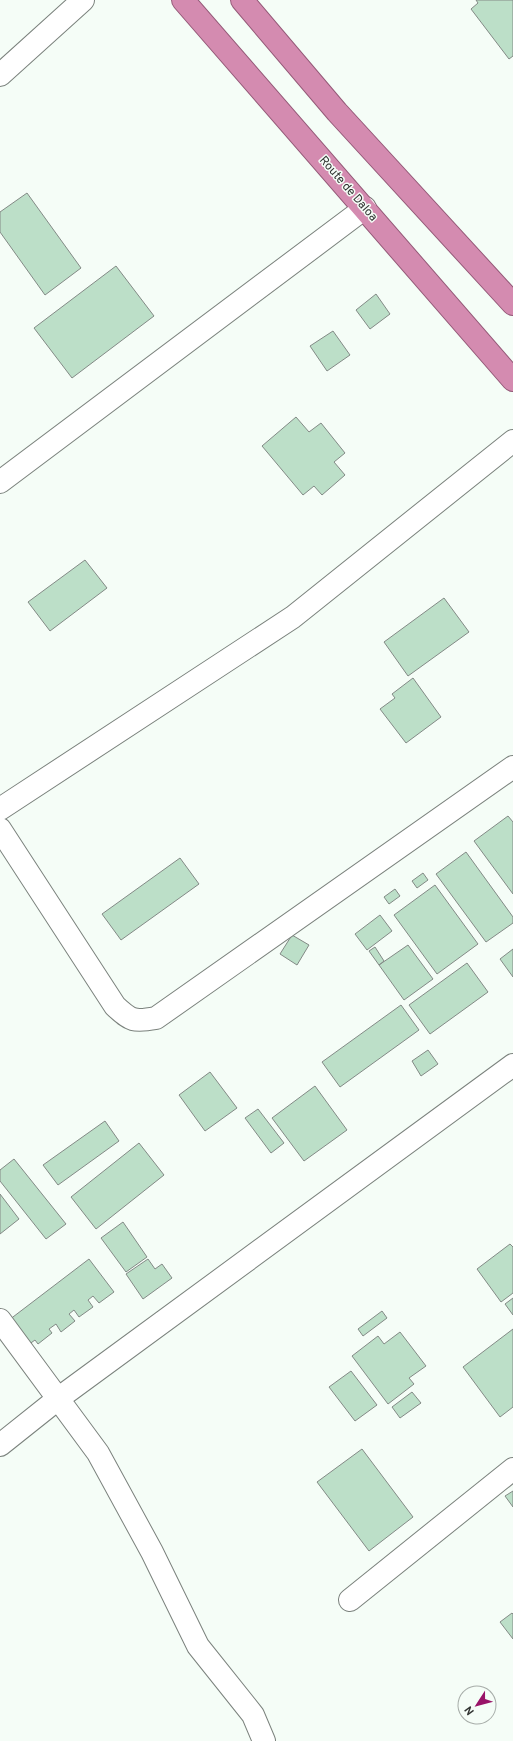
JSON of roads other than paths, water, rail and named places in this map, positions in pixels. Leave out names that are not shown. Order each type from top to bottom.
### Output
[{"type":"highway","name":"Route de Daloa","points":[[183,0],[513,380]]},
{"type":"highway","points":[[242,0],[337,112],[513,304]]},
{"type":"street","points":[[0,76],[83,0]]},
{"type":"street","points":[[0,482],[365,208]]},
{"type":"street","points":[[0,809],[293,617],[513,441]]},
{"type":"street","points":[[0,829],[115,1006],[128,1018],[141,1021],[156,1018],[513,766]]},
{"type":"street","points":[[0,1445],[58,1398],[513,1065]]},
{"type":"street","points":[[0,1320],[98,1452],[152,1552],[198,1646],[254,1715],[264,1741]]},
{"type":"street","points":[[350,1600],[513,1469]]}]
